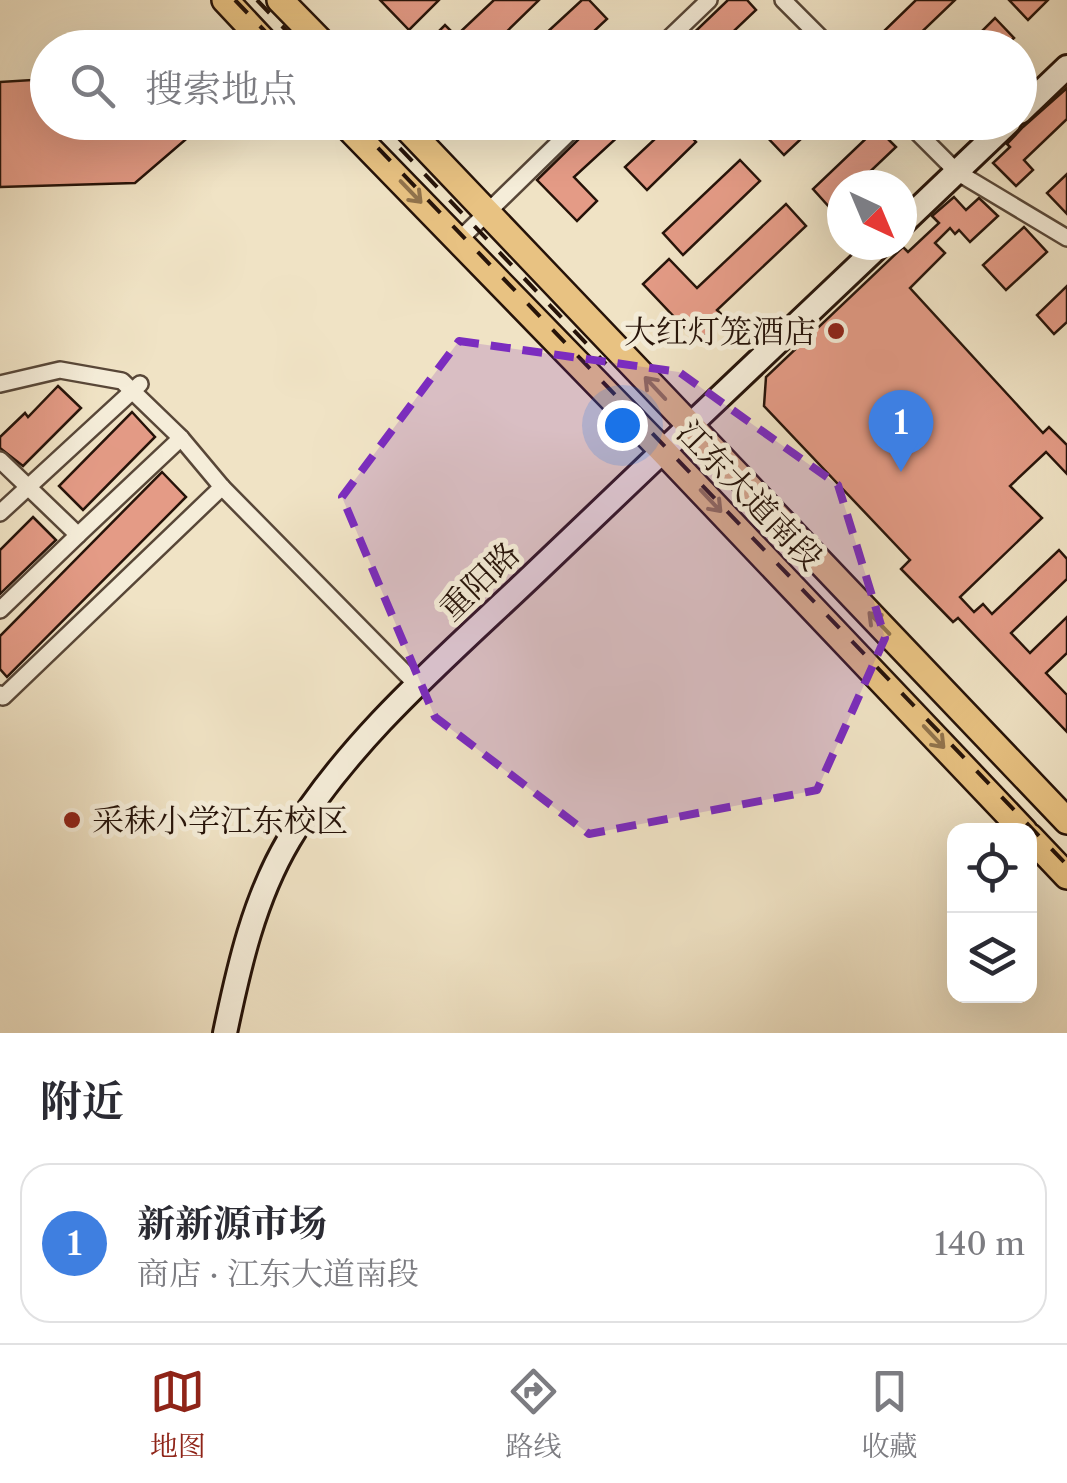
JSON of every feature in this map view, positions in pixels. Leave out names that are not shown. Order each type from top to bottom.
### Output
[{"type":"main road","points":[[225,0],[253,30]]},
{"type":"main road","points":[[280,0],[309,30]]},
{"type":"main road","name":"江东大道南段","points":[[361,140],[664,451],[1017,823]]},
{"type":"main road","name":"江东大道南段","points":[[418,140],[1067,821]]},
{"type":"main road","points":[[1037,844],[1067,876]]},
{"type":"street","points":[[678,30],[709,0]]},
{"type":"street","points":[[783,0],[813,30]]},
{"type":"street","points":[[1037,96],[1067,67]]},
{"type":"street","points":[[458,240],[561,140]]},
{"type":"street","points":[[925,140],[957,172],[1067,238]]},
{"type":"street","points":[[917,210],[990,140]]},
{"type":"street","name":"重阳路","points":[[226,1033],[238,973],[263,890],[290,838],[340,770],[417,685],[864,260]]},
{"type":"street","points":[[0,384],[60,370],[136,387],[222,487],[417,685]]},
{"type":"street","points":[[0,513],[136,387]]},
{"type":"street","points":[[0,610],[181,438]]},
{"type":"street","points":[[0,460],[78,535]]},
{"type":"street","points":[[1,697],[222,487]]},
{"type":"highlighted area","points":[[459,341],[679,372],[838,485],[885,638],[817,790],[589,834],[435,717],[342,497]]},
{"type":"building","points":[[380,0],[439,0],[409,30]]},
{"type":"building","points":[[494,0],[539,0],[508,30],[462,30]]},
{"type":"building","points":[[582,0],[589,0],[607,19],[595,30],[550,30]]},
{"type":"building","points":[[728,0],[747,0],[756,10],[735,30],[697,30]]},
{"type":"building","points":[[916,0],[955,0],[924,30],[885,30]]},
{"type":"building","points":[[1009,0],[1048,0],[1028,20]]},
{"type":"building","points":[[995,18],[1006,30],[983,30]]},
{"type":"building","points":[[30,80],[30,140],[185,140],[135,183],[0,187],[0,82]]},
{"type":"building","points":[[1067,88],[1067,119],[1024,160],[1033,170],[1016,186],[993,163],[1010,147],[1007,144],[1011,140],[1037,140],[1037,115]]},
{"type":"building","points":[[578,140],[614,140],[574,177],[597,201],[577,221],[537,180]]},
{"type":"building","points":[[654,140],[696,142],[647,190],[625,167]]},
{"type":"building","points":[[770,140],[800,140],[784,155]]},
{"type":"building","points":[[864,140],[889,140],[896,147],[872,170],[833,170]]},
{"type":"building","points":[[740,160],[760,181],[683,255],[663,233]]},
{"type":"building","points":[[1067,174],[1067,214],[1047,193]]},
{"type":"building","points":[[827,176],[827,205],[813,189]]},
{"type":"building","points":[[954,197],[966,210],[979,198],[998,216],[970,242],[959,230],[955,234],[950,228],[935,243],[945,253],[910,288],[1043,433],[1049,427],[1067,445],[1067,474],[1046,452],[1010,486],[1042,518],[960,597],[974,612],[983,604],[992,614],[1059,550],[1067,559],[1067,579],[1011,633],[1030,653],[1067,617],[1067,653],[1046,673],[1067,695],[1067,732],[958,618],[953,622],[901,569],[910,560],[764,406],[766,377],[889,260],[917,260],[917,244],[939,223],[932,216]]},
{"type":"building","points":[[786,204],[806,226],[717,310],[725,318],[698,342],[643,284],[669,259],[697,288]]},
{"type":"building","points":[[1024,227],[1047,252],[1006,290],[983,265]]},
{"type":"building","points":[[1067,286],[1067,322],[1054,334],[1037,315]]},
{"type":"building","points":[[58,386],[81,408],[23,466],[0,448],[0,437],[25,413],[28,417]]},
{"type":"building","points":[[132,412],[155,437],[83,510],[59,486]]},
{"type":"building","points":[[162,472],[186,497],[7,677],[0,669],[0,636]]},
{"type":"building","points":[[33,517],[56,540],[0,594],[0,550]]},
{"type":"railway","points":[[235,0],[264,30]]},
{"type":"railway","points":[[257,0],[286,30]]},
{"type":"railway","points":[[370,140],[1067,865]]},
{"type":"railway","points":[[392,140],[606,364]]},
{"type":"place","name":"大红灯笼酒店","points":[[836,331]]},
{"type":"place","name":"新新源市场","points":[[901,472]]},
{"type":"place","name":"采秣小学江东校区","points":[[72,820]]}]
